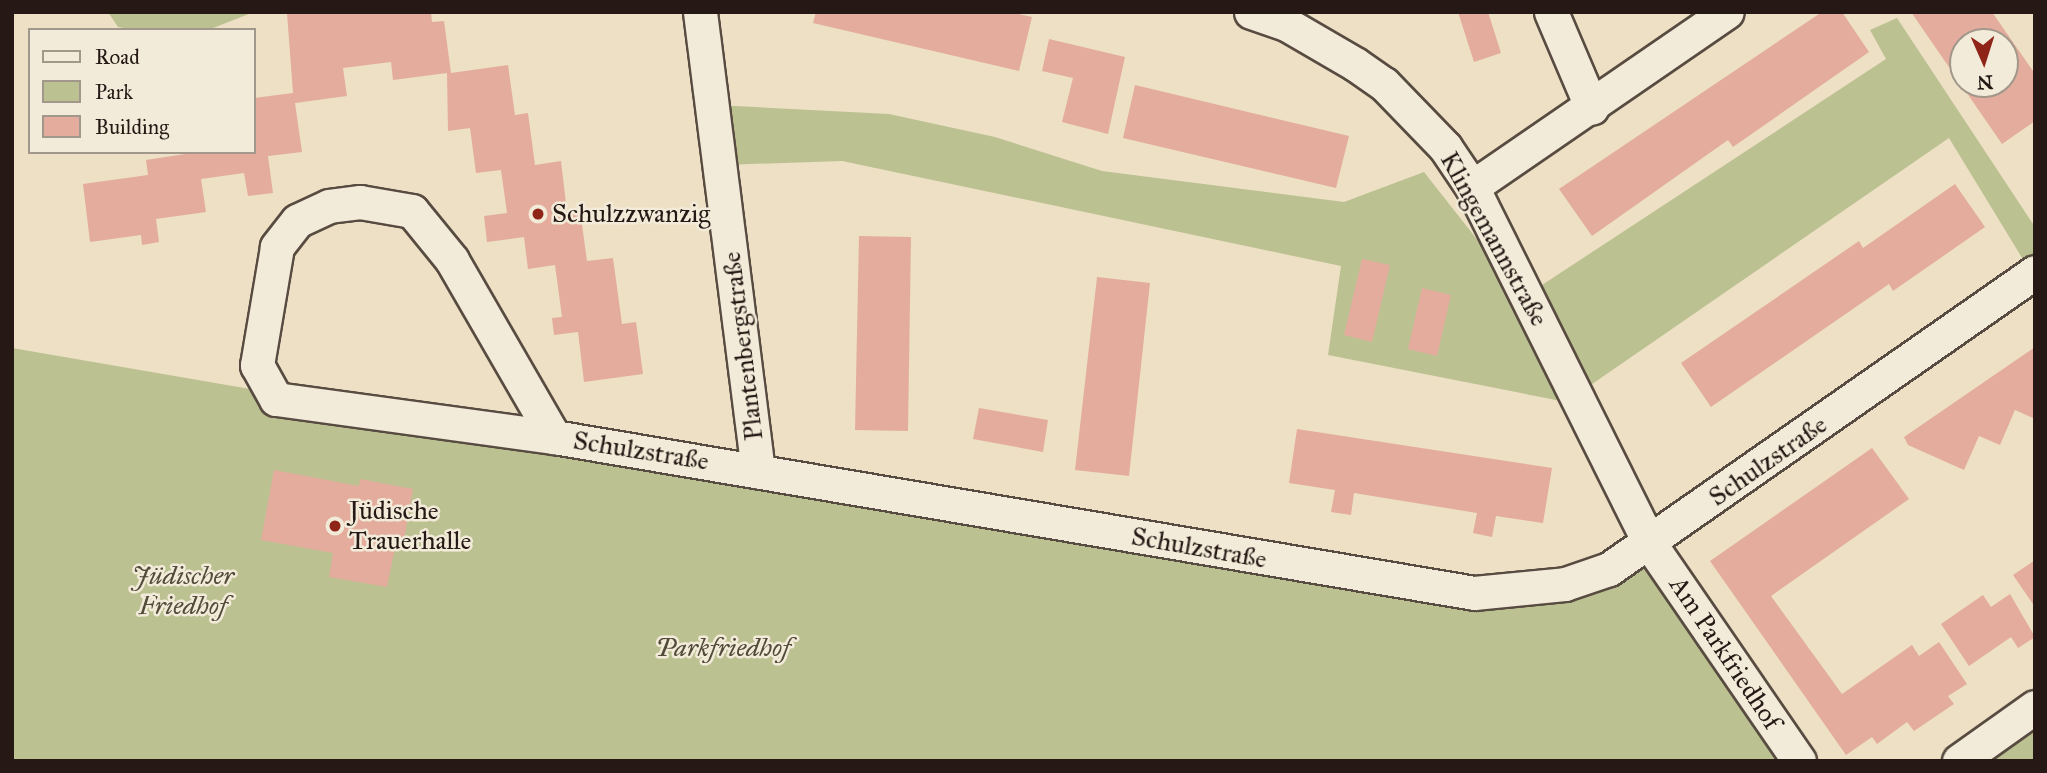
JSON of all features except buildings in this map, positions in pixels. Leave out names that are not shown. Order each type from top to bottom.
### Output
[{"type":"street","name":"Plantenbergstraße","points":[[700,12],[758,471]]},
{"type":"street","name":"Klingemannstraße","points":[[1251,12],[1330,47],[1384,84],[1445,147],[1472,187],[1650,544]]},
{"type":"street","points":[[1551,12],[1592,108]]},
{"type":"street","points":[[1472,187],[1592,108],[1727,12]]},
{"type":"street","name":"Schulzstraße","points":[[554,437],[435,232],[412,211],[386,202],[329,206],[297,221],[277,247],[257,365],[276,399],[554,437],[1474,593],[1565,584],[1609,569],[1650,544],[2035,272]]},
{"type":"street","name":"Am Parkfriedhof","points":[[1650,544],[1799,761]]},
{"type":"street","points":[[1959,761],[2035,707]]},
{"type":"green space","points":[[108,12],[254,12],[213,28],[118,27]]},
{"type":"green space","points":[[1897,18],[2035,227],[2035,260],[2027,266],[1949,138],[1566,402],[1328,355],[1341,266],[842,161],[723,165],[716,105],[889,114],[995,137],[1102,171],[1344,202],[1424,172],[1505,275],[1542,285],[1886,59],[1870,30]]},
{"type":"green space","points":[[12,348],[1439,594],[1650,549],[1797,761],[12,761]]},
{"type":"green space","points":[[2035,709],[2035,761],[1962,761]]},
{"type":"place","name":"Schulzzwanzig","points":[[538,214]]},
{"type":"place","name":"Jüdische Trauerhalle","points":[[335,526]]},
{"type":"park label","name":"Jüdischer Friedhof","points":[[183,591]]},
{"type":"park label","name":"Parkfriedhof","points":[[723,648]]}]
